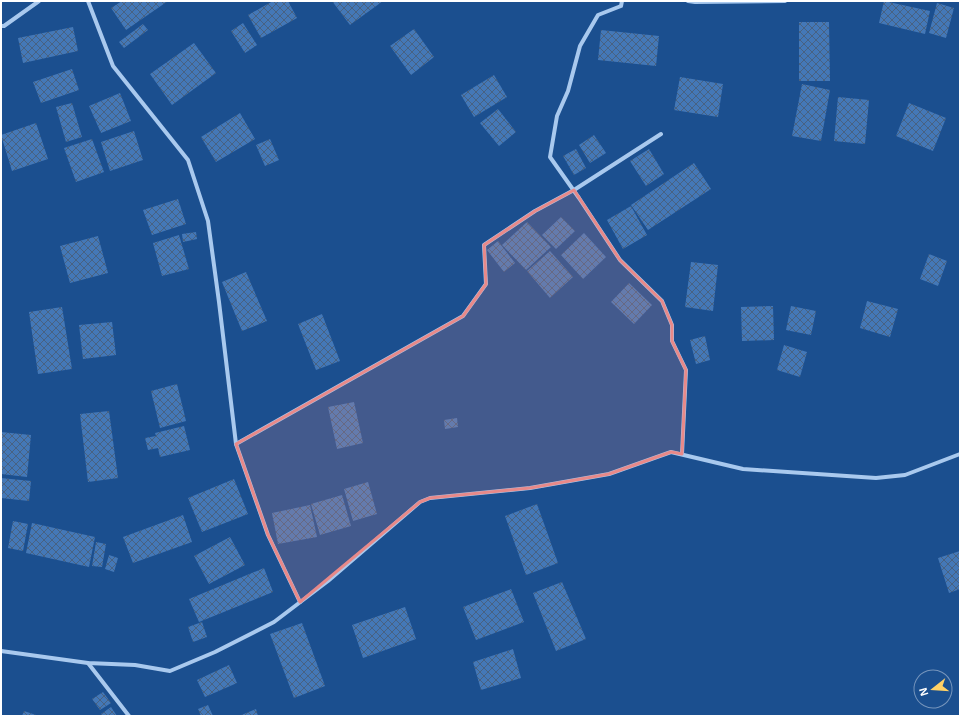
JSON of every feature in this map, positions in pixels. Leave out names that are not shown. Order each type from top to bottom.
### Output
[{"type":"street","points":[[1,26],[4,26],[39,1]]},
{"type":"street","points":[[88,1],[113,66],[188,160],[208,221],[236,444],[268,535],[300,602]]},
{"type":"street","points":[[622,1],[622,6],[598,15],[580,46],[568,91],[557,116],[550,156],[620,260],[662,301],[672,325],[672,341],[686,370],[682,454]]},
{"type":"street","points":[[688,1],[784,1]]},
{"type":"street","points":[[236,444],[463,316],[486,284],[484,245],[535,211],[574,190],[661,134]]},
{"type":"street","points":[[1,651],[88,663],[135,665],[170,671],[215,652],[274,622],[328,581],[420,502],[430,498],[530,488],[609,474],[671,452],[743,469],[876,478],[905,475],[960,454]]},
{"type":"street","points":[[88,663],[129,716]]},
{"type":"highlighted area","points":[[574,190],[620,260],[662,301],[672,325],[672,341],[686,370],[682,454],[671,452],[609,474],[530,488],[430,498],[420,502],[300,602],[268,535],[236,444],[463,316],[486,284],[484,245],[535,211]]},
{"type":"building","points":[[122,1],[168,1],[126,30],[111,8]]},
{"type":"building","points":[[273,1],[288,1],[297,18],[261,38],[248,15]]},
{"type":"building","points":[[332,1],[383,1],[350,25]]},
{"type":"building","points":[[884,1],[930,11],[925,34],[879,23]]},
{"type":"building","points":[[937,3],[954,8],[946,38],[929,33]]},
{"type":"building","points":[[799,22],[829,22],[830,81],[799,81]]},
{"type":"building","points":[[243,23],[257,45],[245,53],[231,31]]},
{"type":"building","points":[[143,24],[148,30],[124,48],[119,42]]},
{"type":"building","points":[[73,27],[78,51],[23,63],[18,38]]},
{"type":"building","points":[[414,29],[434,57],[411,75],[390,46]]},
{"type":"building","points":[[601,30],[659,36],[656,66],[598,60]]},
{"type":"building","points":[[194,43],[216,73],[172,105],[150,74]]},
{"type":"building","points":[[72,69],[79,90],[41,103],[33,82]]},
{"type":"building","points":[[494,75],[507,97],[474,117],[461,95]]},
{"type":"building","points":[[680,77],[723,84],[718,117],[674,110]]},
{"type":"building","points":[[802,84],[830,90],[821,141],[792,136]]},
{"type":"building","points":[[120,93],[131,121],[101,133],[89,106]]},
{"type":"building","points":[[838,97],[869,100],[865,144],[834,141]]},
{"type":"building","points":[[72,103],[82,137],[66,142],[56,107]]},
{"type":"building","points":[[909,103],[946,118],[933,151],[896,136]]},
{"type":"building","points":[[498,109],[516,132],[499,146],[480,123]]},
{"type":"building","points":[[240,113],[255,139],[216,162],[201,137]]},
{"type":"building","points":[[36,123],[48,159],[12,171],[1,135]]},
{"type":"building","points":[[134,131],[143,160],[110,171],[101,142]]},
{"type":"building","points":[[594,135],[606,153],[590,163],[579,145]]},
{"type":"building","points":[[92,139],[104,172],[76,182],[64,148]]},
{"type":"building","points":[[270,139],[279,160],[265,166],[256,145]]},
{"type":"building","points":[[576,149],[586,168],[574,175],[563,156]]},
{"type":"building","points":[[649,149],[664,174],[646,186],[630,161]]},
{"type":"building","points":[[694,163],[711,189],[648,230],[631,205]]},
{"type":"building","points":[[178,199],[186,224],[152,235],[143,210]]},
{"type":"building","points":[[631,206],[647,235],[623,249],[607,220]]},
{"type":"building","points":[[561,217],[575,231],[556,249],[542,235]]},
{"type":"building","points":[[527,222],[551,247],[526,270],[502,245]]},
{"type":"building","points":[[196,232],[197,239],[183,242],[182,234]]},
{"type":"building","points":[[584,233],[606,257],[583,279],[561,255]]},
{"type":"building","points":[[179,235],[189,269],[162,276],[153,243]]},
{"type":"building","points":[[98,236],[108,273],[70,283],[60,246]]},
{"type":"building","points":[[498,241],[515,263],[504,272],[487,250]]},
{"type":"building","points":[[550,251],[573,277],[550,298],[527,271]]},
{"type":"building","points":[[929,254],[947,261],[938,286],[920,279]]},
{"type":"building","points":[[691,262],[718,265],[713,311],[685,307]]},
{"type":"building","points":[[246,272],[267,321],[242,331],[222,282]]},
{"type":"building","points":[[629,283],[652,305],[634,324],[611,302]]},
{"type":"building","points":[[867,301],[898,309],[890,337],[860,328]]},
{"type":"building","points":[[773,306],[774,340],[742,341],[741,307]]},
{"type":"building","points":[[791,306],[816,311],[811,335],[786,330]]},
{"type":"building","points":[[62,307],[72,369],[38,374],[29,312]]},
{"type":"building","points":[[322,314],[340,361],[316,370],[298,324]]},
{"type":"building","points":[[112,322],[116,355],[83,359],[79,325]]},
{"type":"building","points":[[705,336],[710,360],[696,364],[690,340]]},
{"type":"building","points":[[784,345],[807,352],[800,377],[777,370]]},
{"type":"building","points":[[177,384],[186,421],[160,428],[151,391]]},
{"type":"building","points":[[354,402],[363,443],[337,449],[328,407]]},
{"type":"building","points":[[109,411],[118,478],[88,482],[80,414]]},
{"type":"building","points":[[457,418],[458,427],[445,429],[444,420]]},
{"type":"building","points":[[184,426],[190,450],[160,457],[158,448],[148,450],[145,438],[156,436],[155,433]]},
{"type":"building","points":[[1,432],[31,435],[27,477],[1,474]]},
{"type":"building","points":[[1,478],[31,481],[29,501],[1,498]]},
{"type":"building","points":[[234,479],[248,514],[202,532],[188,498]]},
{"type":"building","points":[[368,482],[377,514],[353,521],[344,489]]},
{"type":"building","points":[[342,495],[351,526],[320,535],[311,504]]},
{"type":"building","points":[[537,504],[558,563],[526,575],[505,516]]},
{"type":"building","points":[[310,505],[317,537],[278,544],[272,513]]},
{"type":"building","points":[[183,515],[192,542],[133,563],[123,537]]},
{"type":"building","points":[[13,521],[28,524],[23,551],[8,548]]},
{"type":"building","points":[[32,523],[95,537],[89,567],[26,553]]},
{"type":"building","points":[[230,537],[245,565],[209,584],[194,556]]},
{"type":"building","points":[[96,542],[106,544],[102,567],[92,566]]},
{"type":"building","points":[[960,551],[960,589],[949,593],[938,558]]},
{"type":"building","points":[[109,555],[118,558],[114,572],[105,569]]},
{"type":"building","points":[[264,568],[273,592],[199,622],[189,599]]},
{"type":"building","points":[[562,582],[586,639],[556,651],[533,593]]},
{"type":"building","points":[[511,589],[524,622],[476,640],[463,607]]},
{"type":"building","points":[[405,607],[416,639],[363,658],[352,625]]},
{"type":"building","points":[[202,622],[207,637],[193,642],[188,627]]},
{"type":"building","points":[[302,623],[325,686],[294,698],[270,634]]},
{"type":"building","points":[[513,649],[521,678],[481,690],[473,662]]},
{"type":"building","points":[[229,665],[237,683],[205,697],[197,680]]},
{"type":"building","points":[[103,692],[111,703],[100,710],[92,699]]},
{"type":"building","points":[[208,705],[213,716],[201,716],[198,709]]},
{"type":"building","points":[[111,707],[117,716],[102,716],[101,714]]},
{"type":"building","points":[[256,709],[258,716],[239,716]]},
{"type":"building","points":[[24,711],[39,716],[22,716]]}]
